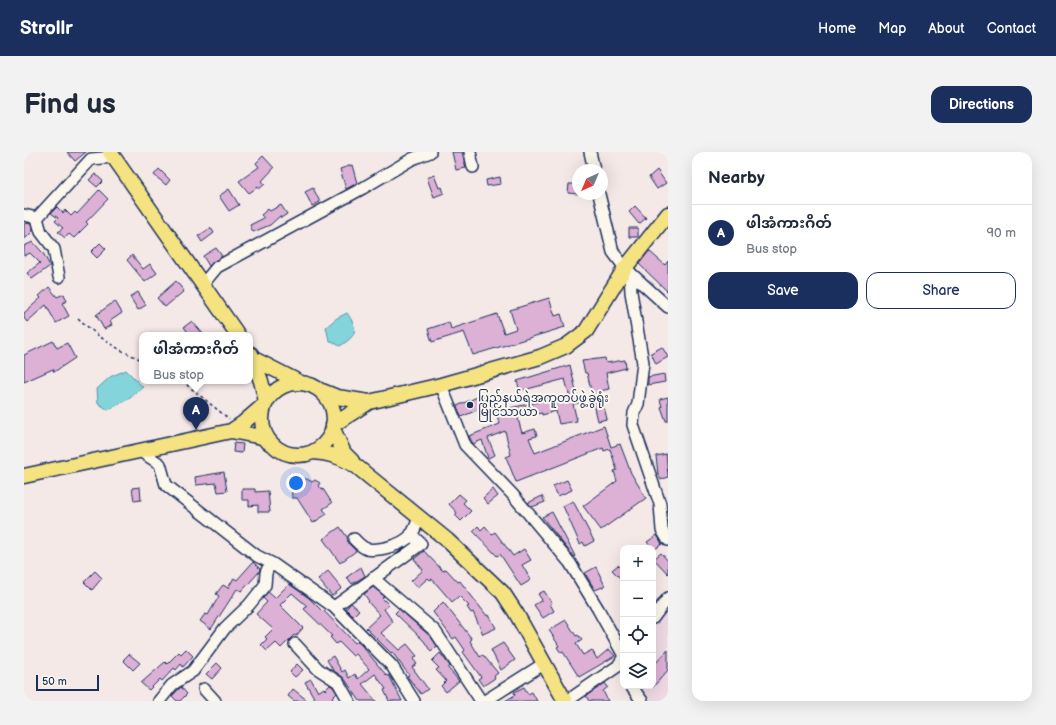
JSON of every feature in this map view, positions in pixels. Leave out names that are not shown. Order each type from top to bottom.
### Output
[{"type":"main road","points":[[112,155],[236,332]]},
{"type":"main road","points":[[313,452],[322,446],[333,427],[369,402],[441,385],[540,357],[566,346],[586,331],[668,214]]},
{"type":"main road","points":[[253,357],[301,383]]},
{"type":"main road","points":[[253,359],[266,402],[262,414],[262,425],[272,444]]},
{"type":"main road","points":[[24,476],[234,429],[256,413],[275,390],[287,384],[309,384],[337,397],[369,402]]},
{"type":"main road","points":[[322,391],[329,400],[333,410],[333,427],[344,453],[356,466]]},
{"type":"main road","points":[[234,429],[262,437],[281,451],[292,454],[303,455],[313,452],[328,452],[341,457],[356,466],[419,517],[476,566],[503,593],[566,701]]},
{"type":"street","points":[[203,284],[217,267],[363,188],[412,159],[430,152]]},
{"type":"street","points":[[470,152],[473,168]]},
{"type":"street","points":[[594,153],[594,164]]},
{"type":"street","points":[[37,218],[91,159],[112,155]]},
{"type":"street","points":[[601,200],[613,252],[628,270],[668,307]]},
{"type":"street","points":[[24,215],[37,218]]},
{"type":"street","points":[[37,218],[42,232],[54,249],[59,277]]},
{"type":"street","points":[[628,270],[643,363],[638,404],[634,414],[633,425],[660,504],[662,530],[668,540]]},
{"type":"street","points":[[441,385],[465,445],[522,505],[570,563],[622,653]]},
{"type":"street","points":[[140,450],[160,464],[166,485],[257,556],[270,563],[334,607],[392,666],[414,701]]},
{"type":"street","points":[[354,539],[361,546],[367,549],[398,543],[411,534],[419,517]]},
{"type":"street","points":[[334,607],[420,544],[411,534]]},
{"type":"street","points":[[159,701],[172,685],[193,671],[225,628],[249,606],[265,585],[270,563]]},
{"type":"street","points":[[373,578],[435,631],[481,701]]},
{"type":"street","points":[[654,617],[668,598]]},
{"type":"street","points":[[295,644],[318,668],[338,682],[345,699]]},
{"type":"street","points":[[485,701],[545,663]]},
{"type":"street","points":[[566,701],[620,667]]},
{"type":"street","points":[[204,689],[215,701]]},
{"type":"street","points":[[633,689],[642,701]]},
{"type":"path","points":[[78,318],[94,333],[117,350],[139,359]]},
{"type":"path","points":[[185,384],[234,429]]},
{"type":"shaded area","points":[[668,597],[668,701],[648,701],[638,689],[656,689],[656,615]]},
{"type":"water","points":[[347,313],[353,323],[354,331],[353,335],[340,346],[329,340],[326,327],[337,318]]},
{"type":"water","points":[[126,370],[143,387],[130,398],[108,410],[98,403],[97,389],[110,377]]},
{"type":"building","points":[[67,152],[86,152],[75,161]]},
{"type":"building","points":[[452,152],[462,152],[466,168],[456,170]]},
{"type":"building","points":[[263,156],[274,168],[262,181],[265,184],[259,189],[258,187],[249,193],[239,181],[259,167],[256,163]]},
{"type":"building","points":[[352,165],[357,183],[346,189],[340,169]]},
{"type":"building","points":[[159,169],[170,180],[166,185],[154,175]]},
{"type":"building","points":[[657,170],[666,183],[657,189],[649,177]]},
{"type":"building","points":[[95,174],[103,181],[97,187],[89,180]]},
{"type":"building","points":[[434,175],[439,188],[442,187],[444,193],[434,197],[427,178]]},
{"type":"building","points":[[500,177],[501,184],[487,186],[486,180]]},
{"type":"building","points":[[569,184],[572,184],[572,193],[568,193]]},
{"type":"building","points":[[313,188],[320,202],[312,206],[305,192]]},
{"type":"building","points":[[229,189],[239,205],[229,211],[219,196]]},
{"type":"building","points":[[99,190],[108,199],[86,222],[88,224],[74,238],[69,234],[65,238],[58,232],[63,228],[55,221],[58,218],[51,213],[57,207],[63,213],[65,210],[71,216],[75,212],[77,214]]},
{"type":"building","points":[[281,205],[287,214],[281,218],[280,216],[270,225],[253,232],[250,225],[264,218],[261,215],[268,209],[270,211]]},
{"type":"building","points":[[635,206],[646,218],[639,224],[629,212]]},
{"type":"building","points":[[24,224],[31,224],[33,231],[24,240]]},
{"type":"building","points":[[211,228],[214,233],[202,242],[198,236]]},
{"type":"building","points":[[629,228],[638,228],[638,237],[629,237]]},
{"type":"building","points":[[33,242],[43,253],[50,266],[32,279],[27,273],[40,263],[30,253],[24,256],[24,246]]},
{"type":"building","points":[[100,243],[106,249],[97,258],[91,252]]},
{"type":"building","points":[[216,248],[222,256],[209,266],[203,256]]},
{"type":"building","points":[[649,251],[665,265],[668,261],[668,292],[639,264]]},
{"type":"building","points":[[132,255],[143,269],[150,264],[157,273],[145,282],[127,260]]},
{"type":"building","points":[[176,281],[184,291],[165,307],[157,298]]},
{"type":"building","points":[[49,287],[57,297],[64,294],[67,301],[62,303],[69,316],[56,323],[46,305],[27,322],[24,318],[24,313],[41,298],[39,296]]},
{"type":"building","points":[[138,292],[146,305],[138,310],[130,297]]},
{"type":"building","points":[[549,298],[555,316],[561,314],[565,327],[473,355],[464,332],[432,342],[428,329],[449,322],[451,329],[497,314],[504,333],[516,329],[510,310]]},
{"type":"building","points":[[115,301],[122,313],[110,321],[112,325],[104,329],[96,315]]},
{"type":"building","points":[[192,321],[201,332],[188,332],[184,327]]},
{"type":"building","points":[[53,341],[57,348],[67,343],[75,358],[54,372],[53,369],[24,382],[24,355]]},
{"type":"building","points":[[662,347],[668,357],[656,364],[651,353]]},
{"type":"building","points":[[605,358],[606,363],[625,360],[626,368],[606,373],[609,389],[600,391],[607,419],[598,421],[587,373],[585,373],[582,361]]},
{"type":"building","points":[[570,365],[579,403],[573,404],[577,421],[559,424],[556,411],[542,415],[542,413],[519,416],[518,419],[522,433],[535,429],[537,436],[529,438],[535,453],[604,426],[611,447],[620,444],[631,473],[646,498],[601,530],[583,506],[617,481],[614,471],[617,470],[610,449],[604,451],[603,448],[516,482],[506,457],[511,455],[505,431],[488,438],[495,455],[488,458],[482,440],[473,444],[469,436],[500,424],[495,411],[539,402],[538,400],[546,397],[548,402],[570,398],[565,379],[520,391],[517,381]]},
{"type":"building","points":[[664,374],[665,382],[648,385],[648,377]]},
{"type":"building","points":[[484,394],[489,405],[461,417],[457,406]]},
{"type":"building","points":[[668,397],[668,421],[666,421],[660,399]]},
{"type":"building","points":[[234,443],[243,444],[242,453],[233,452]]},
{"type":"building","points":[[666,454],[668,477],[661,480],[658,474],[656,456]]},
{"type":"building","points":[[224,472],[227,491],[218,492],[216,483],[196,485],[195,477]]},
{"type":"building","points":[[307,479],[312,482],[315,480],[320,483],[318,486],[323,489],[332,503],[323,509],[327,514],[313,523],[297,498],[292,498],[291,480]]},
{"type":"building","points":[[567,480],[572,490],[558,496],[553,486]]},
{"type":"building","points":[[140,487],[141,500],[134,501],[132,488]]},
{"type":"building","points":[[242,489],[255,489],[255,492],[268,491],[270,512],[258,512],[258,505],[249,506],[249,500],[242,500]]},
{"type":"building","points":[[493,489],[498,496],[488,504],[483,498]]},
{"type":"building","points":[[459,494],[466,500],[463,503],[471,511],[461,521],[455,515],[457,513],[449,504]]},
{"type":"building","points":[[542,496],[545,502],[532,507],[528,503]]},
{"type":"building","points":[[573,501],[594,541],[585,546],[583,542],[580,544],[563,506]]},
{"type":"building","points":[[552,512],[575,556],[574,557],[542,517]]},
{"type":"building","points":[[478,526],[481,530],[485,526],[492,534],[495,532],[513,556],[524,549],[531,560],[522,565],[531,580],[521,586],[500,554],[497,556],[473,531]]},
{"type":"building","points":[[340,527],[347,537],[349,544],[356,551],[340,563],[323,539]]},
{"type":"building","points":[[657,535],[662,544],[656,548],[656,545],[650,545],[647,542]]},
{"type":"building","points":[[424,551],[443,571],[446,569],[458,582],[460,581],[487,616],[489,615],[496,628],[483,634],[473,612],[471,613],[467,607],[469,606],[459,596],[452,602],[432,579],[430,580],[428,578],[418,587],[411,581],[423,570],[414,559]]},
{"type":"building","points":[[661,553],[668,561],[668,574],[656,561],[656,557]]},
{"type":"building","points":[[253,562],[260,569],[259,572],[242,591],[237,589],[211,629],[200,621],[205,614],[208,615],[219,596],[216,594],[223,585],[228,588],[234,578],[237,580]]},
{"type":"building","points":[[618,565],[620,567],[620,578],[612,570]]},
{"type":"building","points":[[361,567],[365,576],[352,584],[347,577]]},
{"type":"building","points":[[596,567],[605,586],[595,590],[585,573]]},
{"type":"building","points":[[95,571],[102,578],[92,590],[84,582]]},
{"type":"building","points":[[328,571],[342,588],[332,596],[318,579]]},
{"type":"building","points":[[289,584],[309,598],[322,611],[323,610],[355,643],[357,641],[363,647],[387,676],[389,675],[402,701],[389,701],[384,690],[386,689],[375,674],[362,684],[376,701],[360,701],[344,678],[333,670],[327,660],[333,656],[342,672],[345,670],[349,678],[355,674],[358,679],[369,669],[356,654],[353,656],[339,642],[336,644],[330,637],[332,636],[304,609],[307,606],[292,593],[280,605],[303,628],[296,636],[294,635],[281,648],[276,643],[267,651],[261,645],[267,639],[265,637],[273,629],[256,614],[267,602],[263,598],[268,592],[275,598]]},
{"type":"building","points":[[373,587],[384,596],[382,598],[389,605],[384,609],[393,622],[381,633],[399,650],[407,644],[417,656],[413,659],[417,664],[412,667],[428,689],[421,694],[407,676],[409,675],[392,652],[391,653],[366,628],[380,615],[368,602],[369,601],[364,594]]},
{"type":"building","points":[[544,591],[552,603],[550,604],[554,611],[543,618],[534,605],[542,600],[538,594]]},
{"type":"building","points":[[443,602],[472,639],[470,641],[480,657],[483,655],[498,673],[494,676],[495,678],[483,686],[478,679],[481,677],[463,652],[465,650],[456,637],[453,639],[433,612]]},
{"type":"building","points":[[351,603],[359,610],[353,616],[346,609]]},
{"type":"building","points":[[399,609],[431,637],[437,646],[431,652],[424,641],[395,613]]},
{"type":"building","points":[[566,620],[576,636],[578,635],[582,640],[576,644],[583,655],[592,650],[597,659],[609,649],[615,656],[579,677],[563,652],[561,653],[557,647],[559,646],[549,630]]},
{"type":"building","points":[[503,643],[515,660],[501,670],[491,650]]},
{"type":"building","points":[[186,649],[193,656],[183,667],[181,664],[176,670],[174,668],[162,681],[160,679],[149,690],[141,683],[165,662],[167,664],[179,652],[181,654]]},
{"type":"building","points":[[668,650],[668,670],[656,684],[656,663]]},
{"type":"building","points":[[440,653],[450,666],[448,668],[459,681],[446,692],[441,686],[446,681],[436,670],[439,668],[432,661]]},
{"type":"building","points":[[129,654],[140,663],[133,670],[123,660]]},
{"type":"building","points":[[217,663],[222,668],[212,679],[206,674]]},
{"type":"building","points":[[297,664],[303,670],[295,677],[290,672]]},
{"type":"building","points":[[311,679],[318,692],[324,688],[325,690],[330,685],[333,687],[337,693],[332,698],[334,701],[316,701],[305,682]]},
{"type":"building","points":[[605,683],[608,687],[603,691],[608,701],[589,701],[586,696]]},
{"type":"building","points":[[181,687],[187,694],[180,701],[177,701],[172,696]]},
{"type":"building","points":[[524,687],[528,694],[532,692],[537,701],[505,701],[515,695],[514,692]]},
{"type":"building","points":[[293,689],[308,701],[294,701],[288,696]]},
{"type":"place","name":"ပြည်နယ်ရဲအကူတပ်ဖွဲ့ခွဲရုံး မြိုင်သာယာ","points":[[470,405]]},
{"type":"place","name":"ဖါအံကားဂိတ်","points":[[196,430]]}]
